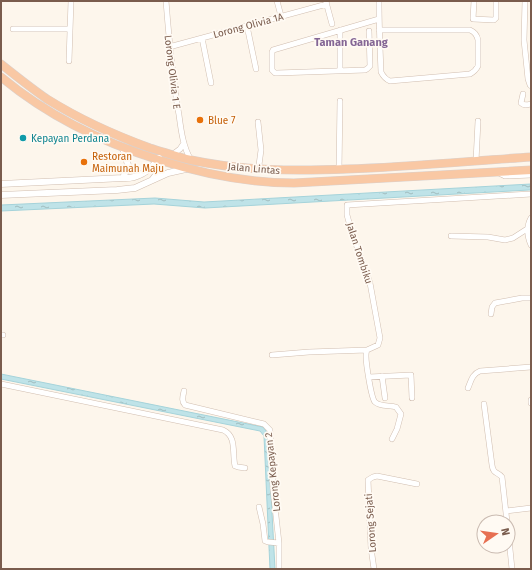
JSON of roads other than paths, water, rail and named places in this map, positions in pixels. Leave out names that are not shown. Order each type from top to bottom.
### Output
[{"type":"highway","name":"Jalan Lintas","points":[[1,64],[32,88],[74,115],[125,139],[191,160],[259,170],[292,171],[383,168],[531,157]]},
{"type":"highway","name":"Jalan Lintas","points":[[1,77],[14,88],[51,113],[89,134],[134,153],[186,169],[233,178],[277,183],[531,170]]},
{"type":"highway","points":[[229,166],[252,173],[256,176],[258,181]]},
{"type":"street","points":[[69,61],[71,1]]},
{"type":"street","name":"Lorong Olivia 1 E","points":[[166,1],[175,92],[186,152],[191,160]]},
{"type":"street","points":[[277,1],[281,16]]},
{"type":"street","points":[[379,1],[379,30],[381,72],[384,78],[390,81],[470,74],[475,71],[478,66],[478,40],[476,34],[470,30],[379,30]]},
{"type":"street","points":[[474,1],[473,19],[494,20],[496,18],[496,1]]},
{"type":"street","points":[[525,1],[524,40],[528,79],[531,86]]},
{"type":"street","points":[[326,2],[332,24]]},
{"type":"street","name":"Lorong Olivia 1A","points":[[170,47],[326,2]]},
{"type":"street","points":[[369,31],[370,66],[365,70],[277,73],[273,71],[271,67],[273,50],[379,19]]},
{"type":"street","points":[[247,26],[256,69]]},
{"type":"street","points":[[13,29],[70,29]]},
{"type":"street","points":[[340,30],[340,71]]},
{"type":"street","points":[[202,38],[211,83]]},
{"type":"street","points":[[523,94],[522,104],[531,104]]},
{"type":"street","points":[[339,170],[340,101]]},
{"type":"street","points":[[476,161],[478,121]]},
{"type":"street","points":[[258,122],[261,150],[259,170]]},
{"type":"street","points":[[172,155],[180,149],[184,143]]},
{"type":"street","points":[[123,148],[128,165],[123,178]]},
{"type":"street","points":[[1,184],[127,179],[141,176],[152,168],[158,160],[161,151]]},
{"type":"street","points":[[1,195],[135,188],[149,183],[152,180],[159,167],[158,160]]},
{"type":"street","points":[[152,180],[168,173],[186,169]]},
{"type":"street","points":[[497,172],[505,176],[531,175]]},
{"type":"street","name":"Jalan Tombiku","points":[[367,350],[378,345],[380,338],[370,283],[352,233],[347,214],[347,205],[531,194]]},
{"type":"street","points":[[531,218],[527,229],[528,240],[531,245]]},
{"type":"street","points":[[451,236],[488,237],[504,240],[513,238],[527,229]]},
{"type":"street","points":[[491,314],[492,306],[495,304],[522,298],[531,298]]},
{"type":"street","points":[[272,355],[367,350],[366,355],[373,400],[380,405],[396,407],[401,414],[397,429],[392,439]]},
{"type":"street","points":[[468,388],[476,373],[531,367]]},
{"type":"street","points":[[369,377],[411,375],[412,398]]},
{"type":"street","points":[[382,376],[385,398]]},
{"type":"street","points":[[1,384],[223,430],[232,438],[234,444],[235,466],[245,468]]},
{"type":"street","name":"Lorong Kepayan 2","points":[[184,391],[182,399],[185,405],[264,424],[268,428],[270,434],[273,489],[276,508],[276,543],[279,569]]},
{"type":"street","points":[[484,404],[492,468],[502,477],[506,514]]},
{"type":"street","name":"Lorong Sejati","points":[[374,569],[371,548],[368,480],[377,476],[417,484]]},
{"type":"street","points":[[259,507],[263,524],[264,539],[265,541],[276,543]]},
{"type":"street","points":[[506,511],[531,508]]},
{"type":"street","points":[[510,554],[512,569]]},
{"type":"water","points":[[531,184],[531,190],[205,208],[154,204],[1,211],[1,205],[155,198],[204,202]]},
{"type":"water","points":[[1,374],[263,427],[268,437],[275,569],[270,569],[264,436],[260,431],[1,379]]},
{"type":"place","name":"Blue 7","points":[[200,120]]},
{"type":"place","name":"Kepayan Perdana","points":[[23,138]]},
{"type":"place","name":"Restoran Maimunah Maju","points":[[84,162]]},
{"type":"district","name":"Taman Ganang","points":[[351,42]]}]
